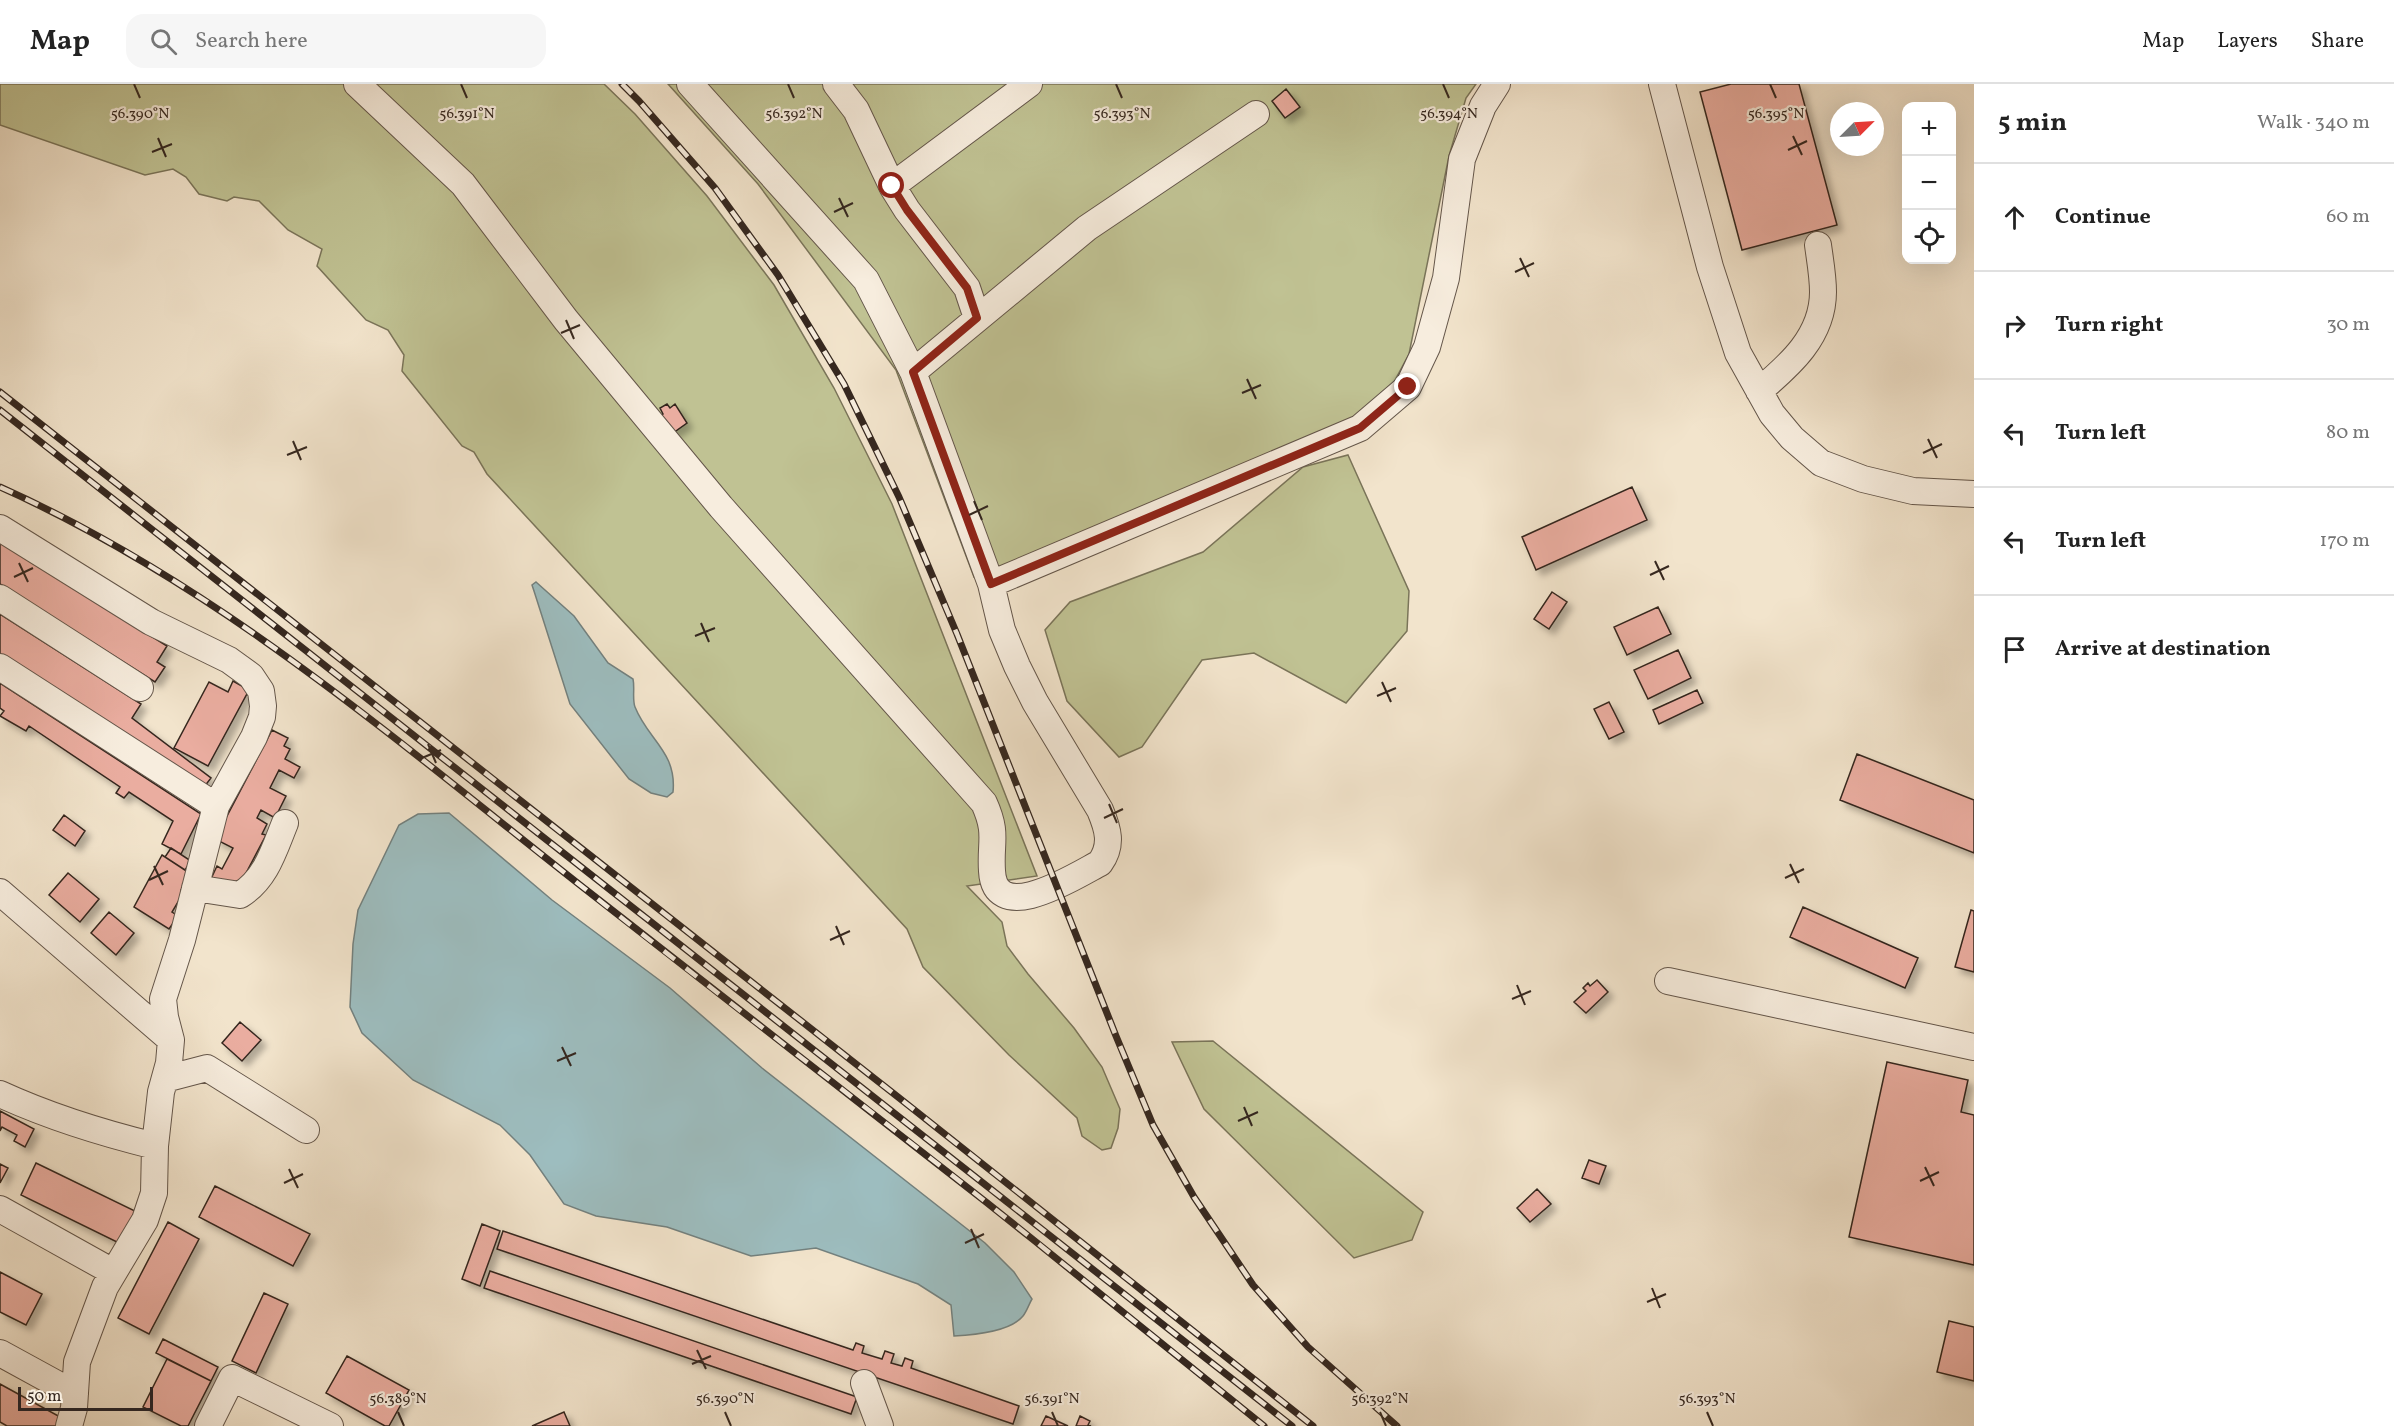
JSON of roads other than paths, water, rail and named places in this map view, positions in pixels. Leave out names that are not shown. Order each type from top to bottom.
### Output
[{"type":"street","points":[[357,84],[463,184],[566,320],[721,507],[984,803],[994,836],[992,873],[996,886],[1005,895],[1018,898],[1031,897],[1100,862],[1106,854],[1109,841],[1108,828],[1100,810],[1035,702],[1017,666],[1002,630],[991,584],[913,372],[866,280],[690,84]]},
{"type":"street","points":[[837,84],[856,110],[892,186],[907,210],[967,288],[977,318]]},
{"type":"street","points":[[892,186],[1029,84]]},
{"type":"street","points":[[991,584],[1360,428],[1408,387],[1426,347],[1446,278],[1462,159],[1483,106],[1497,84]]},
{"type":"street","points":[[1662,84],[1710,267],[1738,353],[1772,414],[1791,438],[1821,463],[1863,479],[1913,490],[1974,494]]},
{"type":"street","points":[[913,372],[1087,228],[1256,114]]},
{"type":"street","points":[[1759,391],[1787,367],[1801,351],[1821,314],[1823,292],[1818,245]]},
{"type":"street","points":[[0,528],[151,622],[229,660],[251,676],[261,691],[263,706],[262,717],[254,736],[216,806],[182,940],[163,999],[171,1040],[170,1063],[165,1079],[155,1146],[154,1193],[145,1220],[105,1287],[77,1362],[75,1394],[69,1426]]},
{"type":"street","points":[[0,598],[140,688]]},
{"type":"street","points":[[0,667],[216,806]]},
{"type":"street","points":[[195,888],[240,895],[251,888],[264,871],[285,823]]},
{"type":"street","points":[[0,892],[171,1040]]},
{"type":"street","points":[[1668,981],[1974,1047]]},
{"type":"street","points":[[165,1079],[207,1068],[306,1130]]},
{"type":"street","points":[[0,1094],[36,1110],[122,1138],[155,1146]]},
{"type":"street","points":[[0,1209],[113,1272]]},
{"type":"street","points":[[0,1353],[75,1394]]},
{"type":"street","points":[[208,1426],[232,1378],[330,1426]]},
{"type":"street","points":[[864,1383],[880,1426]]},
{"type":"water","points":[[536,582],[574,616],[608,663],[633,679],[635,707],[671,766],[673,792],[667,797],[651,793],[629,779],[570,704],[532,585]]},
{"type":"water","points":[[449,813],[552,900],[670,988],[762,1068],[985,1243],[1014,1272],[1032,1299],[1023,1316],[1009,1326],[1000,1329],[954,1336],[951,1305],[918,1284],[816,1248],[751,1256],[667,1227],[596,1216],[564,1204],[530,1155],[500,1125],[413,1080],[362,1033],[350,1007],[353,944],[358,910],[399,825],[418,814]]},
{"type":"railway","points":[[622,84],[715,188],[778,275],[844,384],[899,497],[957,634],[1153,1125],[1194,1197],[1253,1285],[1308,1347],[1397,1426]]},
{"type":"railway","points":[[0,392],[1313,1426]]},
{"type":"railway","points":[[0,410],[1292,1426]]},
{"type":"railway","points":[[0,487],[79,526],[155,569],[302,668],[442,775],[986,1202],[1264,1426]]}]
